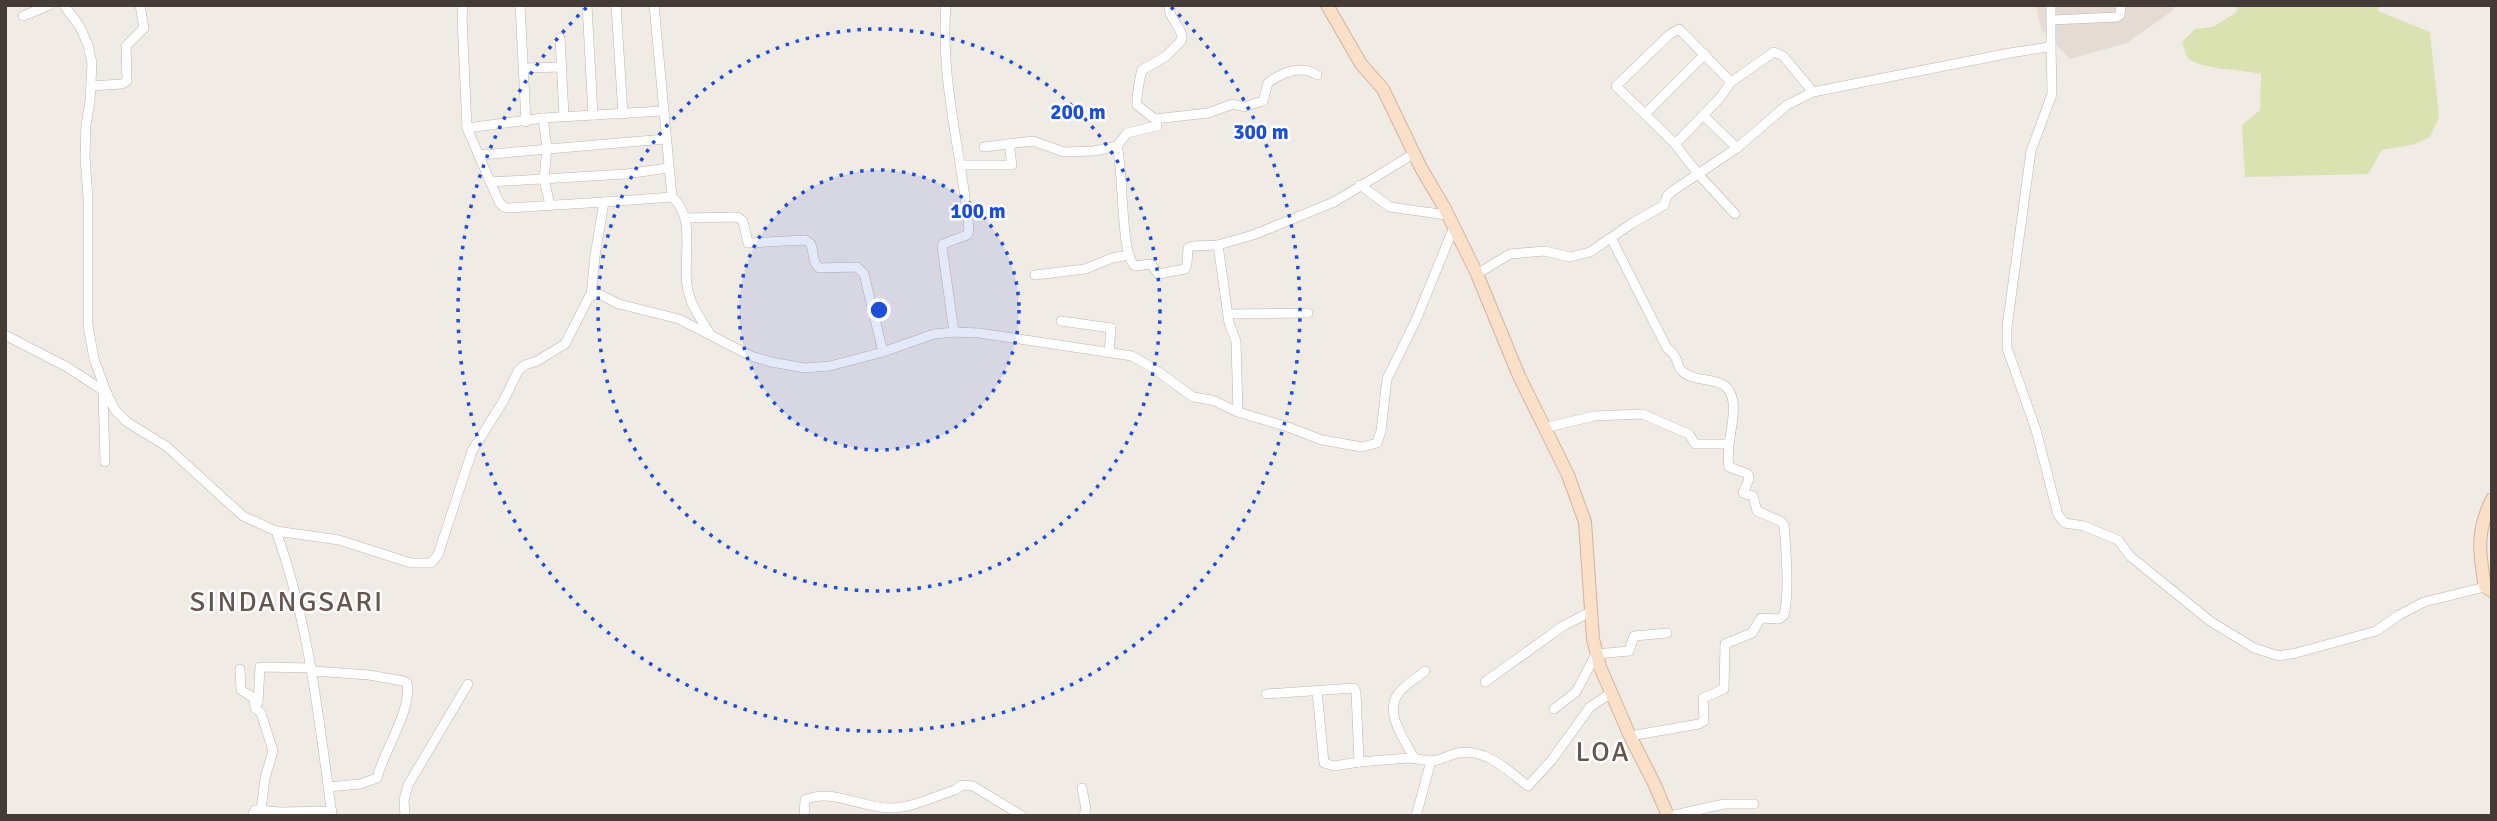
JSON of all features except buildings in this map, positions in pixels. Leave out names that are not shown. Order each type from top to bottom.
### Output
[{"type":"street","points":[[23,16],[50,5]]},
{"type":"street","points":[[64,5],[80,27],[92,64],[85,136],[88,325],[94,359],[105,392],[115,410],[127,422],[166,446],[243,516],[276,531],[339,540],[411,563],[431,563],[438,555],[472,451],[504,400],[518,371],[524,365],[537,361],[565,344],[577,324],[584,304],[591,296],[599,294],[619,304],[669,315],[751,356],[805,368],[830,366],[883,352],[934,334],[954,332],[979,333],[1132,356],[1193,397],[1212,400],[1238,412],[1322,440],[1362,447],[1377,443],[1387,379],[1416,320],[1451,221]]},
{"type":"street","points":[[91,86],[122,84],[127,81],[126,46],[144,31],[139,5]]},
{"type":"street","points":[[463,5],[467,128],[504,207],[527,208],[672,197]]},
{"type":"street","points":[[520,5],[526,122]]},
{"type":"street","points":[[587,5],[593,115]]},
{"type":"street","points":[[616,5],[622,114]]},
{"type":"street","points":[[654,5],[672,197],[678,202],[686,218],[687,285],[697,313],[711,335]]},
{"type":"street","points":[[946,5],[949,92],[969,230],[967,235],[943,244],[942,247],[954,332]]},
{"type":"street","points":[[1170,5],[1168,10],[1182,34],[1182,40],[1166,56],[1142,69],[1136,100],[1139,107],[1155,119],[1157,126],[1127,132],[1117,146],[1129,255],[1133,266],[1151,264],[1156,273],[1185,269],[1188,248],[1218,245],[1259,233],[1334,202],[1415,153]]},
{"type":"street","points":[[1327,5],[1361,64],[1383,89],[1420,168],[1451,221],[1477,274],[1519,376],[1568,475],[1585,522],[1590,608],[1596,654],[1630,736],[1669,816],[1724,804],[1754,804]]},
{"type":"street","points":[[2051,5],[2052,94],[2031,151],[2007,327],[2007,348],[2036,430],[2058,515],[2065,523],[2084,526],[2118,540],[2130,556],[2210,621],[2254,648],[2278,656],[2376,631],[2424,602],[2488,589],[2480,557],[2481,526],[2492,499]]},
{"type":"street","points":[[2052,20],[2117,17],[2120,15],[2121,5]]},
{"type":"street","points":[[1731,82],[1683,31],[1676,30],[1616,86],[1675,144],[1699,176],[1735,214]]},
{"type":"street","points":[[560,38],[564,116]]},
{"type":"street","points":[[1477,274],[1510,254],[1545,251],[1564,256],[1579,256],[1590,252],[1664,205],[1671,192],[1699,176],[1737,148],[1787,105],[1813,92],[1996,55],[2041,49],[2051,44]]},
{"type":"street","points":[[1675,144],[1704,116],[1731,82],[1774,52],[1783,56],[1813,92]]},
{"type":"street","points":[[1645,114],[1705,54]]},
{"type":"street","points":[[524,68],[562,67]]},
{"type":"street","points":[[1155,119],[1208,113],[1233,104],[1248,107],[1264,100],[1268,83],[1275,78],[1297,70],[1308,70],[1317,75]]},
{"type":"street","points":[[467,128],[564,116],[663,111]]},
{"type":"street","points":[[1704,116],[1737,148]]},
{"type":"street","points":[[542,118],[547,148],[544,179],[550,205]]},
{"type":"street","points":[[480,155],[665,139]]},
{"type":"street","points":[[984,147],[1033,141],[1064,152],[1094,151],[1117,146]]},
{"type":"street","points":[[961,165],[1012,165],[1009,144]]},
{"type":"street","points":[[490,182],[626,174],[668,168]]},
{"type":"street","points":[[1360,185],[1390,207],[1451,221]]},
{"type":"street","points":[[591,296],[604,202]]},
{"type":"street","points":[[686,218],[737,217],[743,221],[748,243],[805,240],[811,244],[815,263],[819,268],[857,267],[864,274],[883,352]]},
{"type":"street","points":[[1611,239],[1679,368],[1691,377],[1721,382],[1729,390],[1733,402],[1728,444],[1729,467],[1749,475],[1743,493],[1753,496],[1757,511],[1784,525],[1784,615],[1779,619],[1760,618],[1752,633],[1725,644],[1724,690],[1703,698],[1704,722],[1630,736]]},
{"type":"street","points":[[1218,245],[1229,324],[1236,341],[1238,412]]},
{"type":"street","points":[[1035,275],[1085,269],[1112,258],[1129,255]]},
{"type":"street","points":[[1228,314],[1308,313]]},
{"type":"street","points":[[1061,321],[1111,328],[1109,352]]},
{"type":"street","points":[[5,335],[67,367],[105,392]]},
{"type":"street","points":[[105,392],[105,462]]},
{"type":"street","points":[[1544,428],[1594,416],[1642,414],[1689,434],[1695,444],[1728,444]]},
{"type":"street","points":[[276,531],[291,573],[312,670],[328,787],[332,813],[256,813],[273,751],[260,712],[260,667],[312,670],[369,675],[407,683],[402,716],[377,778],[360,784],[328,787]]},
{"type":"street","points":[[1485,682],[1563,626],[1590,612],[1590,608]]},
{"type":"street","points":[[1596,654],[1629,651],[1634,636],[1667,634]]},
{"type":"street","points":[[1553,709],[1576,692],[1596,654]]},
{"type":"street","points":[[240,669],[242,692],[253,697],[255,708],[260,712]]},
{"type":"street","points":[[1414,758],[1395,721],[1394,712],[1398,694],[1425,671]]},
{"type":"street","points":[[405,816],[404,800],[408,785],[468,684]]},
{"type":"street","points":[[1266,694],[1350,687],[1356,690],[1359,762]]},
{"type":"street","points":[[1317,691],[1324,764],[1334,766],[1414,758],[1438,761],[1460,752],[1477,753],[1490,757],[1528,786],[1551,761],[1590,707],[1611,693]]},
{"type":"street","points":[[1416,816],[1431,761]]},
{"type":"street","points":[[804,816],[805,800],[817,795],[891,812],[960,786],[969,786],[1022,816]]},
{"type":"street","points":[[1082,789],[1086,809],[1084,816]]},
{"type":"shaded area","points":[[2036,5],[2176,5],[2171,12],[2127,43],[2070,59],[2041,29]]},
{"type":"green space","points":[[2236,5],[2379,5],[2378,11],[2430,32],[2439,118],[2430,137],[2412,145],[2382,150],[2368,174],[2245,177],[2242,125],[2260,110],[2261,74],[2193,62],[2188,58],[2182,42],[2195,29],[2213,27],[2237,12]]},
{"type":"district","name":"SINDANGSARI","points":[[287,601]]},
{"type":"district","name":"LOA","points":[[1603,751]]}]
